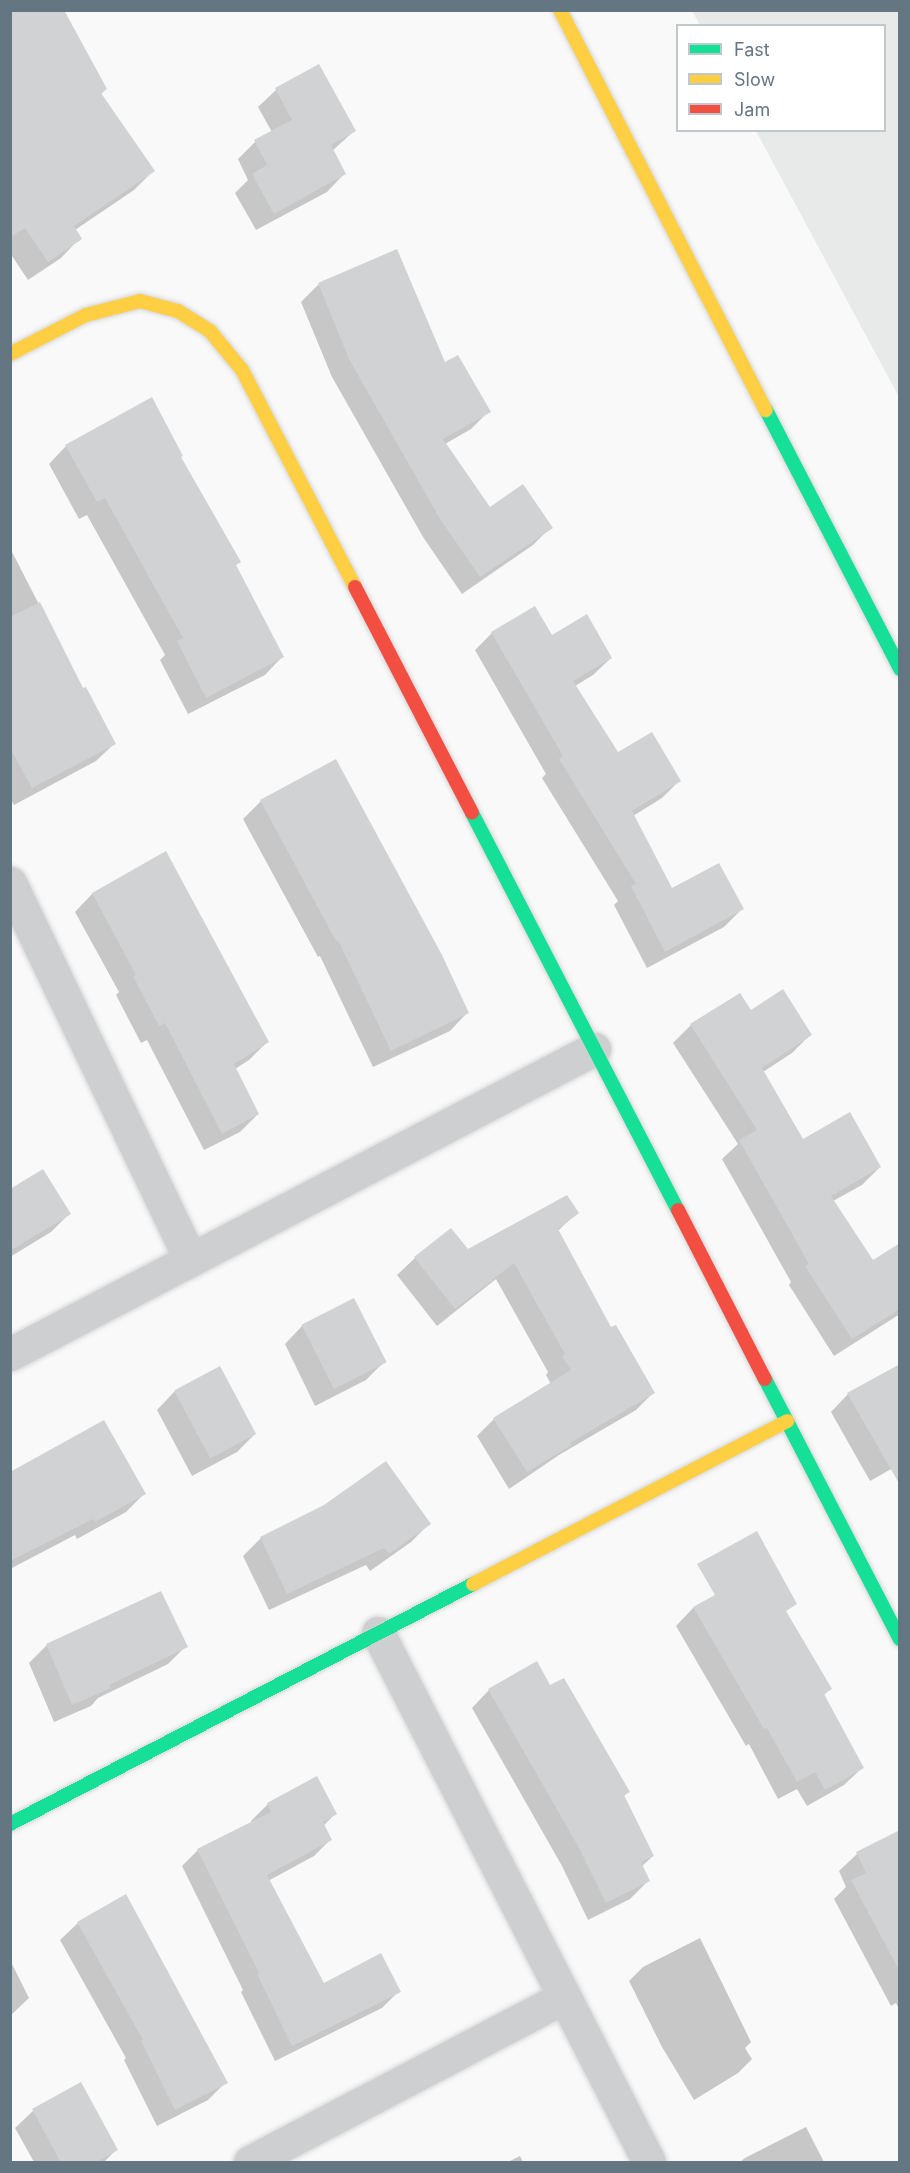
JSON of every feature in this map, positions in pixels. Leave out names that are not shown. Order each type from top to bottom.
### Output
[{"type":"street","points":[[560,10],[900,669]]},
{"type":"street","points":[[10,354],[86,315],[140,301],[178,311],[210,331],[242,370],[900,1639]]},
{"type":"street","points":[[10,883],[191,1260]]},
{"type":"street","points":[[10,1354],[594,1049]]},
{"type":"street","points":[[10,1824],[787,1421]]},
{"type":"street","points":[[378,1633],[649,2163]]},
{"type":"street","points":[[250,2163],[564,1996]]},
{"type":"shaded area","points":[[692,11],[899,11],[899,397],[757,132],[886,132],[886,24],[699,24]]},
{"type":"building","points":[[10,10],[64,10],[107,89],[101,93],[155,171],[74,226],[82,239],[48,262],[25,228],[10,237]]},
{"type":"building","points":[[319,64],[356,131],[331,145],[346,174],[274,214],[252,174],[267,165],[254,140],[292,120],[275,88]]},
{"type":"building","points":[[397,249],[445,362],[458,355],[491,412],[443,439],[490,507],[523,484],[553,528],[480,577],[440,519],[349,359],[318,283]]},
{"type":"building","points":[[152,397],[183,456],[181,457],[241,562],[236,565],[284,657],[206,698],[177,641],[183,638],[105,498],[97,502],[65,445]]},
{"type":"building","points":[[40,602],[83,688],[86,687],[116,744],[32,788],[10,748],[10,617]]},
{"type":"building","points":[[535,606],[552,635],[587,614],[612,658],[573,681],[618,752],[652,732],[681,781],[632,811],[672,888],[719,863],[744,909],[665,952],[631,886],[636,884],[559,759],[563,756],[491,632]]},
{"type":"building","points":[[336,759],[442,955],[469,1013],[391,1051],[338,940],[336,941],[260,800]]},
{"type":"building","points":[[166,851],[269,1042],[234,1064],[259,1114],[222,1134],[165,1023],[159,1026],[133,976],[136,975],[92,893]]},
{"type":"building","points":[[783,989],[812,1035],[762,1068],[803,1139],[850,1112],[881,1167],[831,1196],[873,1260],[900,1243],[900,1309],[852,1339],[805,1266],[809,1264],[739,1140],[757,1130],[690,1024],[740,993],[751,1010]]},
{"type":"building","points":[[43,1169],[71,1214],[10,1251],[10,1189]]},
{"type":"building","points":[[567,1195],[579,1213],[558,1229],[611,1327],[616,1325],[655,1393],[570,1443],[572,1445],[527,1472],[493,1418],[571,1370],[562,1356],[565,1354],[514,1263],[455,1309],[414,1257],[451,1228],[468,1249]]},
{"type":"building","points":[[354,1298],[387,1362],[334,1389],[301,1325]]},
{"type":"building","points":[[900,1364],[900,1485],[847,1393]]},
{"type":"building","points":[[220,1366],[256,1434],[210,1458],[174,1390]]},
{"type":"building","points":[[104,1420],[146,1494],[95,1522],[93,1519],[10,1561],[10,1472]]},
{"type":"building","points":[[386,1461],[431,1524],[389,1554],[384,1548],[287,1594],[260,1537],[324,1505]]},
{"type":"building","points":[[757,1531],[797,1604],[786,1611],[832,1689],[824,1694],[864,1768],[825,1790],[815,1772],[797,1782],[693,1607],[715,1595],[697,1564]]},
{"type":"building","points":[[161,1591],[188,1647],[109,1685],[111,1688],[72,1705],[46,1644]]},
{"type":"building","points":[[537,1661],[550,1685],[564,1678],[630,1792],[624,1795],[654,1856],[641,1862],[650,1881],[606,1903],[579,1848],[488,1689]]},
{"type":"building","points":[[317,1776],[337,1814],[323,1822],[332,1840],[267,1875],[324,1983],[381,1953],[401,1992],[292,2046],[257,1974],[259,1973],[197,1849],[271,1812],[267,1803]]},
{"type":"building","points":[[900,1830],[900,1972],[851,1880],[866,1873],[856,1852]]},
{"type":"building","points":[[126,1894],[228,2083],[175,2110],[141,2041],[143,2040],[77,1922]]},
{"type":"building","points":[[81,2082],[118,2150],[95,2163],[61,2163],[32,2109]]},
{"type":"traffic: fast","points":[[766,410],[900,669]]},
{"type":"traffic: fast","points":[[472,813],[678,1210]]},
{"type":"traffic: fast","points":[[765,1379],[900,1639]]},
{"type":"traffic: fast","points":[[10,1824],[473,1584]]},
{"type":"traffic: slow","points":[[560,10],[766,410]]},
{"type":"traffic: slow","points":[[10,354],[86,315],[140,301],[178,311],[210,331],[242,370],[355,587]]},
{"type":"traffic: slow","points":[[473,1584],[787,1421]]},
{"type":"traffic: jam","points":[[355,587],[472,813]]},
{"type":"traffic: jam","points":[[678,1210],[765,1379]]}]
